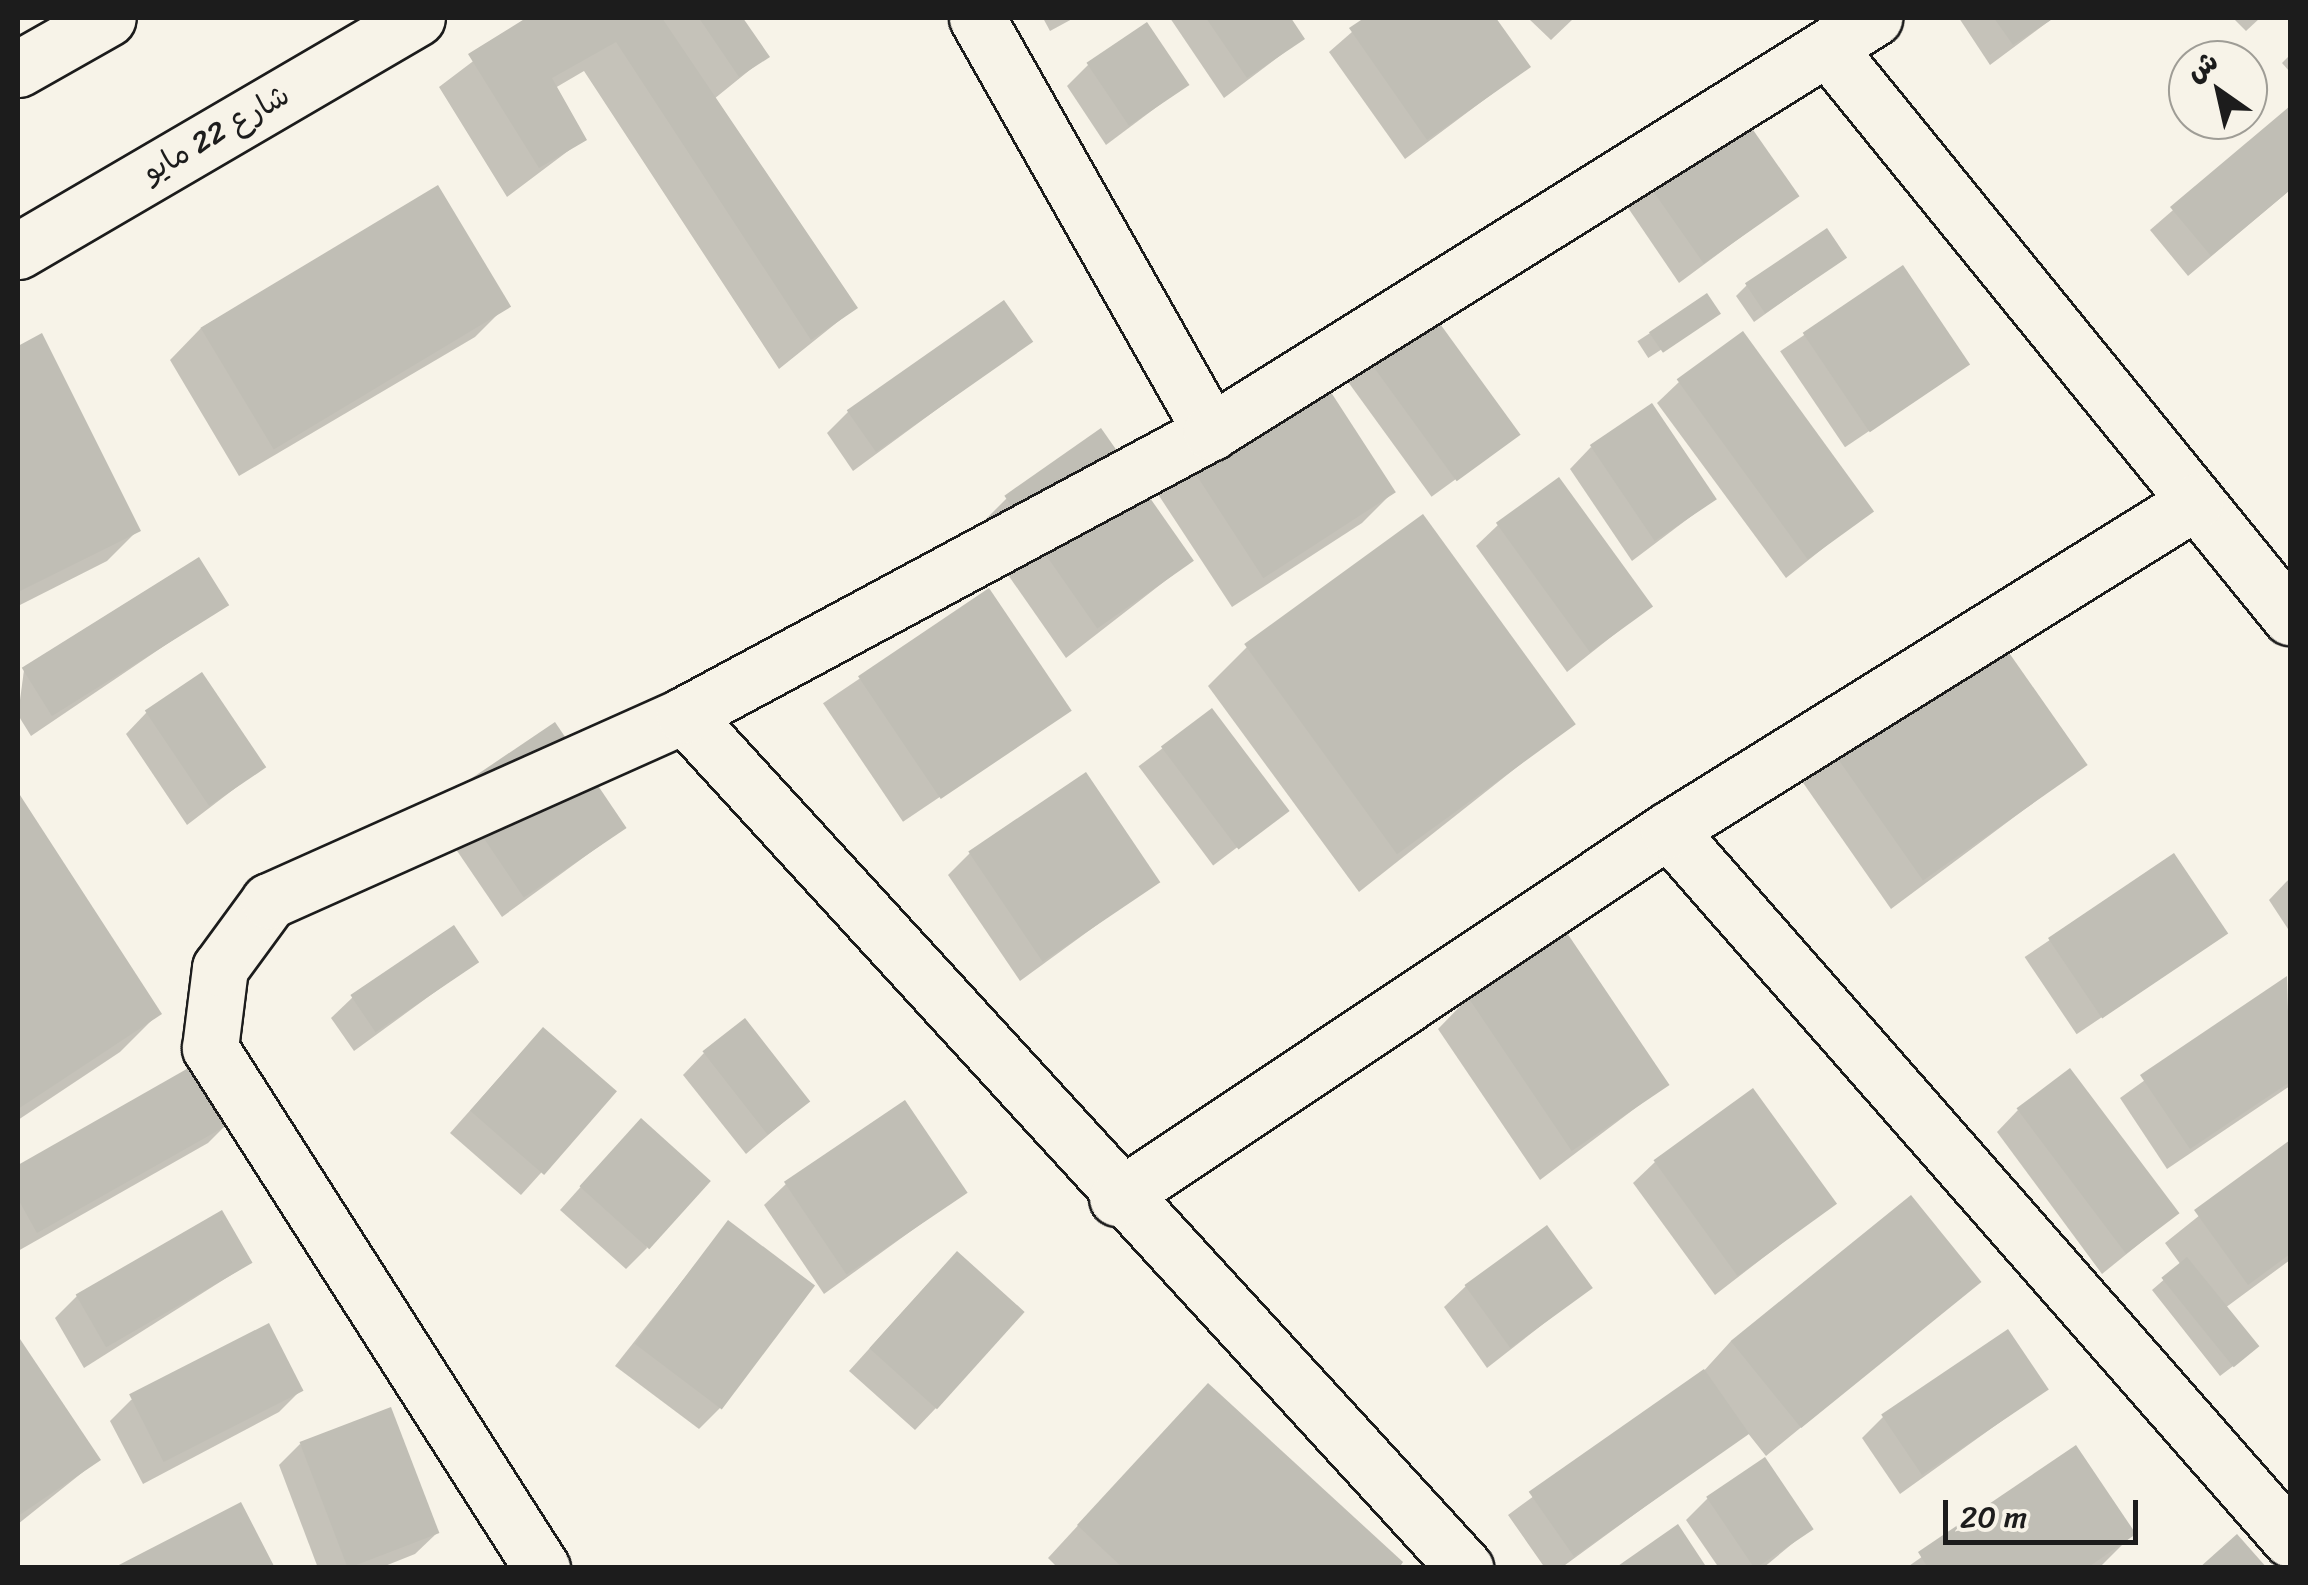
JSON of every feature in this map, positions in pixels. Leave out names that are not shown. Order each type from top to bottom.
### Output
[{"type":"street","points":[[18,69],[108,18]]},
{"type":"street","name":"شارع 22 مايو","points":[[18,252],[417,18]]},
{"type":"street","points":[[976,18],[1211,432]]},
{"type":"street","points":[[542,1568],[210,1048],[220,968],[269,901],[684,716],[1211,432],[1829,50],[1874,18]]},
{"type":"street","points":[[1829,50],[2290,616]]},
{"type":"street","points":[[1117,1198],[1668,830],[2196,502]]},
{"type":"street","points":[[684,716],[1117,1198],[1465,1568]]},
{"type":"street","points":[[1668,830],[2290,1539]]},
{"type":"building","points":[[526,18],[662,18],[858,308],[811,340],[616,42],[552,78],[587,140],[539,168],[468,54]]},
{"type":"building","points":[[699,18],[743,18],[770,57],[739,77]]},
{"type":"building","points":[[1206,18],[1291,18],[1305,39],[1247,78]]},
{"type":"building","points":[[1364,18],[1496,18],[1531,67],[1427,140],[1349,28]]},
{"type":"building","points":[[1994,18],[2054,18],[2013,45]]},
{"type":"building","points":[[1147,22],[1189,85],[1129,126],[1086,63]]},
{"type":"building","points":[[2290,106],[2290,190],[2211,256],[2170,207],[2250,140],[2268,140],[2268,125]]},
{"type":"building","points":[[1737,107],[1800,196],[1704,263],[1641,174]]},
{"type":"building","points":[[438,185],[511,307],[274,449],[201,328]]},
{"type":"building","points":[[1827,228],[1847,258],[1765,313],[1745,283]]},
{"type":"building","points":[[1903,265],[1970,364],[1870,432],[1803,333]]},
{"type":"building","points":[[1406,277],[1521,435],[1457,481],[1342,323]]},
{"type":"building","points":[[1707,293],[1721,314],[1663,353],[1649,332]]},
{"type":"building","points":[[1004,300],[1033,342],[876,452],[847,410]]},
{"type":"building","points":[[1743,331],[1874,511],[1808,560],[1677,379]]},
{"type":"building","points":[[42,333],[141,531],[18,592],[18,346]]},
{"type":"building","points":[[1312,363],[1396,492],[1263,578],[1179,449]]},
{"type":"building","points":[[1652,403],[1717,499],[1655,541],[1590,445]]},
{"type":"building","points":[[1101,428],[1194,561],[1097,628],[1004,496]]},
{"type":"building","points":[[1559,477],[1653,606],[1590,652],[1496,523]]},
{"type":"building","points":[[1423,514],[1576,724],[1397,854],[1244,644]]},
{"type":"building","points":[[199,557],[229,605],[52,716],[22,668]]},
{"type":"building","points":[[989,588],[1072,711],[941,799],[858,676]]},
{"type":"building","points":[[1977,607],[2088,765],[1923,880],[1812,722]]},
{"type":"building","points":[[202,672],[266,767],[209,806],[145,711]]},
{"type":"building","points":[[1212,708],[1290,811],[1239,850],[1161,747]]},
{"type":"building","points":[[555,722],[627,828],[524,897],[452,791]]},
{"type":"building","points":[[1086,772],[1160,882],[1043,962],[968,851]]},
{"type":"building","points":[[18,792],[162,1014],[18,1109]]},
{"type":"building","points":[[2174,853],[2228,933],[2102,1018],[2048,938]]},
{"type":"building","points":[[454,925],[479,962],[376,1032],[350,995]]},
{"type":"building","points":[[1565,930],[1670,1085],[1572,1151],[1467,996]]},
{"type":"building","points":[[2287,976],[2290,1082],[2190,1149],[2140,1075]]},
{"type":"building","points":[[745,1018],[810,1102],[768,1135],[702,1051]]},
{"type":"building","points":[[543,1027],[617,1091],[544,1175],[470,1111]]},
{"type":"building","points":[[199,1062],[233,1122],[37,1233],[18,1199],[18,1165]]},
{"type":"building","points":[[2070,1068],[2180,1213],[2126,1254],[2016,1108]]},
{"type":"building","points":[[1753,1088],[1837,1204],[1738,1276],[1653,1160]]},
{"type":"building","points":[[905,1100],[968,1193],[847,1274],[784,1182]]},
{"type":"building","points":[[641,1118],[711,1181],[649,1249],[579,1186]]},
{"type":"building","points":[[2290,1140],[2290,1254],[2248,1285],[2194,1210]]},
{"type":"building","points":[[1911,1195],[1981,1282],[1801,1428],[1731,1341]]},
{"type":"building","points":[[222,1210],[252,1263],[106,1347],[76,1294]]},
{"type":"building","points":[[728,1220],[815,1286],[722,1409],[635,1344]]},
{"type":"building","points":[[1547,1225],[1593,1288],[1510,1348],[1464,1285]]},
{"type":"building","points":[[957,1251],[1025,1312],[937,1409],[869,1348]]},
{"type":"building","points":[[2187,1257],[2259,1346],[2234,1367],[2161,1278]]},
{"type":"building","points":[[269,1323],[304,1391],[164,1462],[129,1394]]},
{"type":"building","points":[[2008,1329],[2049,1390],[1922,1475],[1881,1415]]},
{"type":"building","points":[[18,1336],[101,1460],[18,1516]]},
{"type":"building","points":[[1704,1369],[1749,1434],[1574,1556],[1529,1492]]},
{"type":"building","points":[[1208,1383],[1403,1562],[1399,1568],[1123,1568],[1077,1525]]},
{"type":"building","points":[[391,1407],[439,1533],[348,1568],[300,1442]]},
{"type":"building","points":[[2076,1445],[2136,1534],[2087,1568],[1928,1568],[1918,1552]]},
{"type":"building","points":[[1765,1457],[1814,1529],[1754,1568],[1706,1497]]},
{"type":"building","points":[[241,1502],[275,1568],[113,1568]]},
{"type":"building","points":[[1678,1524],[1707,1568],[1615,1568]]},
{"type":"building","points":[[2237,1534],[2267,1568],[2199,1568]]}]
